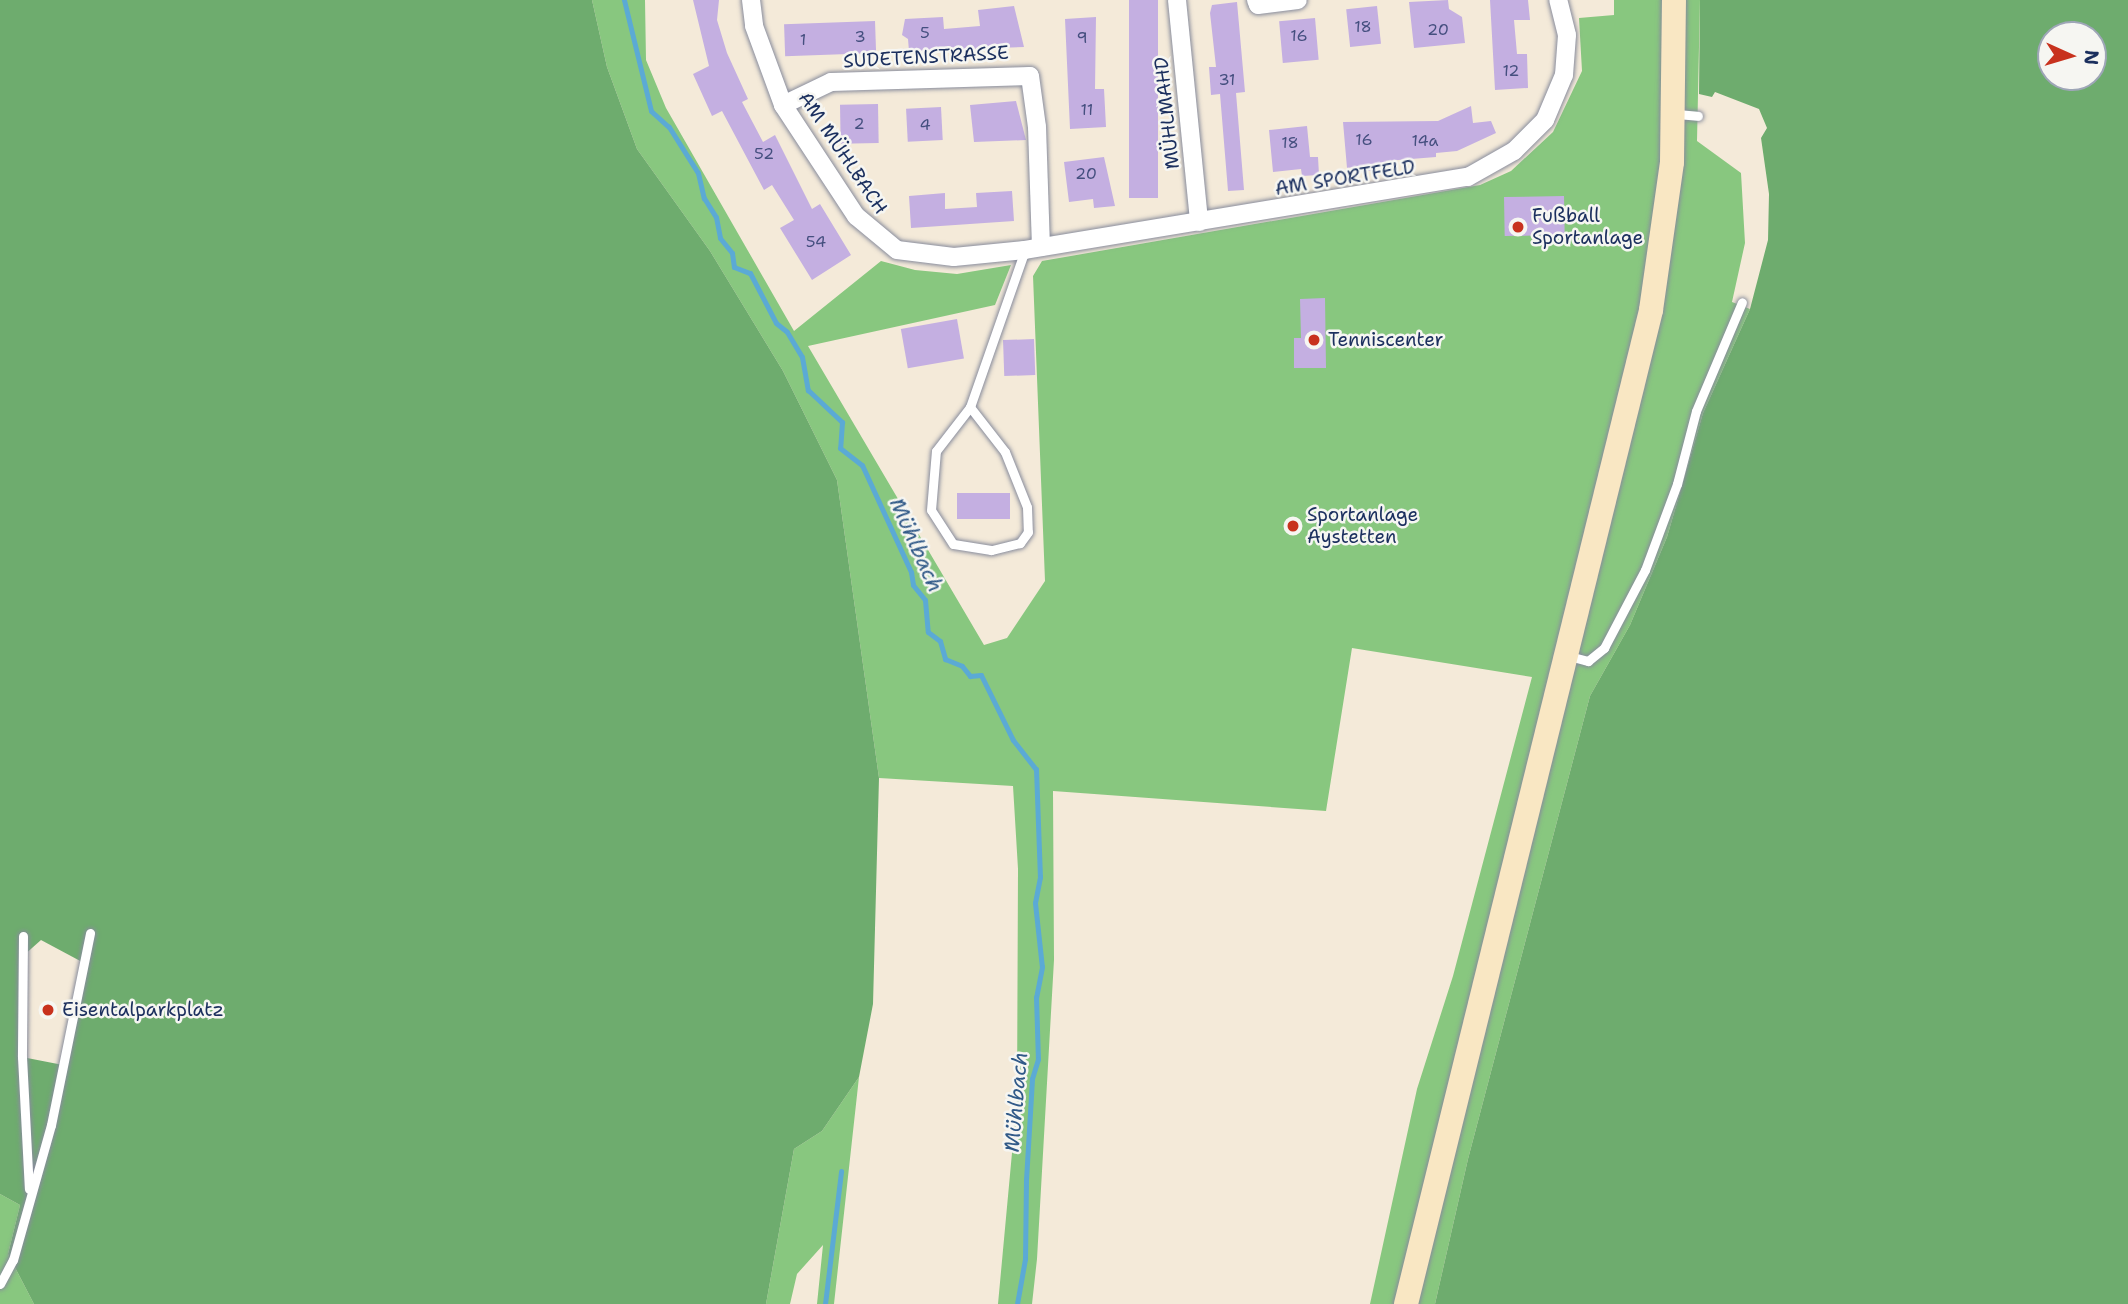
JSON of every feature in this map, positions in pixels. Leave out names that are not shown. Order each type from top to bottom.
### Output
[{"type":"main road","points":[[1406,1304],[1458,1082],[1569,656],[1651,310],[1686,115],[1674,0]]},
{"type":"street","name":"AM MÜHLBACH","points":[[751,0],[754,26],[783,106],[856,216],[886,244],[929,256],[1025,250]]},
{"type":"street","name":"MÜHLMAHD","points":[[1177,0],[1199,222]]},
{"type":"street","points":[[1256,0],[1258,5],[1298,0]]},
{"type":"street","name":"AM SPORTFELD","points":[[1025,250],[1414,189],[1468,177],[1511,153],[1545,120],[1564,75],[1567,35],[1558,0]]},
{"type":"street","name":"SUDETENSTRASSE","points":[[783,106],[831,82],[1030,76],[1037,127],[1025,250]]},
{"type":"lane","points":[[970,407],[1004,452],[1027,507],[1028,532],[1020,543],[991,550],[953,544],[931,510],[936,451],[970,407],[1025,250]]},
{"type":"lane","points":[[1569,656],[1588,661],[1604,648],[1645,570],[1677,484],[1696,411],[1742,302]]},
{"type":"lane","points":[[0,1284],[13,1259],[29,1194],[51,1125],[90,933]]},
{"type":"lane","points":[[23,936],[22,1057],[29,1194]]},
{"type":"green space","points":[[0,0],[592,0],[607,67],[637,149],[710,251],[783,371],[837,480],[879,778],[873,1004],[859,1077],[822,1131],[794,1149],[766,1304],[34,1304],[8,1254],[20,1205],[0,1194]],"holes":[[[41,940],[84,963],[63,1065],[22,1057],[23,956]]]},
{"type":"green space","points":[[592,0],[645,0],[646,60],[666,108],[794,331],[881,261],[915,270],[957,274],[1011,265],[995,305],[808,346],[984,645],[1007,638],[1045,581],[1033,276],[1042,261],[1480,185],[1511,171],[1553,132],[1582,71],[1579,18],[1614,15],[1614,0],[1700,0],[1697,141],[1741,173],[1745,243],[1732,302],[1750,309],[1703,413],[1667,537],[1630,625],[1590,696],[1468,1159],[1435,1304],[1370,1304],[1417,1089],[1453,976],[1532,677],[1352,648],[1326,811],[1053,791],[1054,960],[1037,1259],[1032,1304],[998,1304],[1017,1099],[1018,869],[1013,786],[879,778],[837,480],[783,371],[710,251],[637,149],[607,67]]},
{"type":"green space","points":[[1700,0],[2128,0],[2128,1304],[1435,1304],[1468,1159],[1590,696],[1630,625],[1667,537],[1703,413],[1750,309],[1768,240],[1769,194],[1761,138],[1767,128],[1759,109],[1715,92],[1712,97],[1699,94]]},
{"type":"green space","points":[[859,1077],[834,1304],[817,1304],[823,1245],[797,1274],[790,1304],[766,1304],[794,1149],[822,1131]]},
{"type":"green space","points":[[0,1194],[20,1205],[8,1254],[34,1304],[0,1304]]},
{"type":"building","points":[[693,0],[719,0],[717,20],[727,53],[748,99],[742,102],[763,142],[775,135],[812,209],[820,204],[851,255],[812,280],[780,228],[794,220],[772,185],[764,190],[722,111],[712,116],[693,74],[709,66]]},
{"type":"building","points":[[1129,0],[1158,0],[1158,198],[1129,198]]},
{"type":"building","points":[[1448,0],[1449,9],[1462,17],[1465,43],[1414,48],[1409,2]]},
{"type":"building","points":[[1490,0],[1528,0],[1530,20],[1514,20],[1517,54],[1527,54],[1528,88],[1495,90]]},
{"type":"building","points":[[1237,2],[1245,92],[1236,93],[1244,190],[1228,191],[1220,94],[1211,95],[1209,67],[1216,67],[1210,13],[1212,5]]},
{"type":"building","points":[[1014,6],[1024,47],[909,51],[908,39],[902,35],[905,19],[943,17],[944,29],[980,26],[978,10]]},
{"type":"building","points":[[1377,6],[1381,44],[1350,47],[1346,9]]},
{"type":"building","points":[[1096,17],[1095,89],[1104,89],[1106,127],[1070,129],[1065,19]]},
{"type":"building","points":[[1315,18],[1319,60],[1283,63],[1279,21]]},
{"type":"building","points":[[875,21],[876,53],[785,56],[784,24]]},
{"type":"building","points":[[1016,101],[1026,140],[974,142],[970,105]]},
{"type":"building","points":[[878,104],[879,143],[841,144],[840,105]]},
{"type":"building","points":[[1471,106],[1473,123],[1491,121],[1496,133],[1457,151],[1436,153],[1436,157],[1386,161],[1387,169],[1355,172],[1354,167],[1347,168],[1343,122],[1438,121]]},
{"type":"building","points":[[941,107],[943,140],[908,142],[906,109]]},
{"type":"building","points":[[1307,126],[1310,157],[1318,157],[1319,175],[1302,176],[1301,169],[1273,172],[1269,130]]},
{"type":"building","points":[[1104,157],[1115,206],[1094,208],[1093,199],[1069,202],[1064,162]]},
{"type":"building","points":[[1012,191],[1014,221],[911,228],[909,196],[945,193],[945,209],[977,207],[976,193]]},
{"type":"building","points":[[1564,196],[1565,235],[1505,236],[1504,197]]},
{"type":"building","points":[[1325,298],[1326,368],[1294,368],[1294,338],[1301,338],[1300,299]]},
{"type":"building","points":[[957,319],[964,358],[908,368],[901,329]]},
{"type":"building","points":[[1034,339],[1035,375],[1004,376],[1003,340]]},
{"type":"building","points":[[957,493],[1010,493],[1010,519],[957,519]]},
{"type":"waterway","name":"Mühlbach","points":[[624,0],[651,111],[669,127],[698,173],[704,198],[716,217],[720,238],[732,253],[734,267],[750,273],[776,323],[787,332],[802,357],[808,390],[842,422],[840,448],[862,465],[911,572],[913,585],[925,600],[928,632],[940,641],[945,659],[962,666],[970,676],[981,675],[1013,740],[1036,769],[1040,877],[1035,903],[1042,967],[1036,997],[1038,1059],[1032,1079],[1026,1179],[1025,1259],[1017,1304]]},
{"type":"waterway","points":[[825,1304],[841,1171]]},
{"type":"place","name":"Fußball Sportanlage","points":[[1518,227]]},
{"type":"place","name":"Tenniscenter","points":[[1314,340]]},
{"type":"place","name":"Sportanlage Aystetten","points":[[1293,526]]},
{"type":"place","name":"Eisentalparkplatz","points":[[48,1010]]}]
